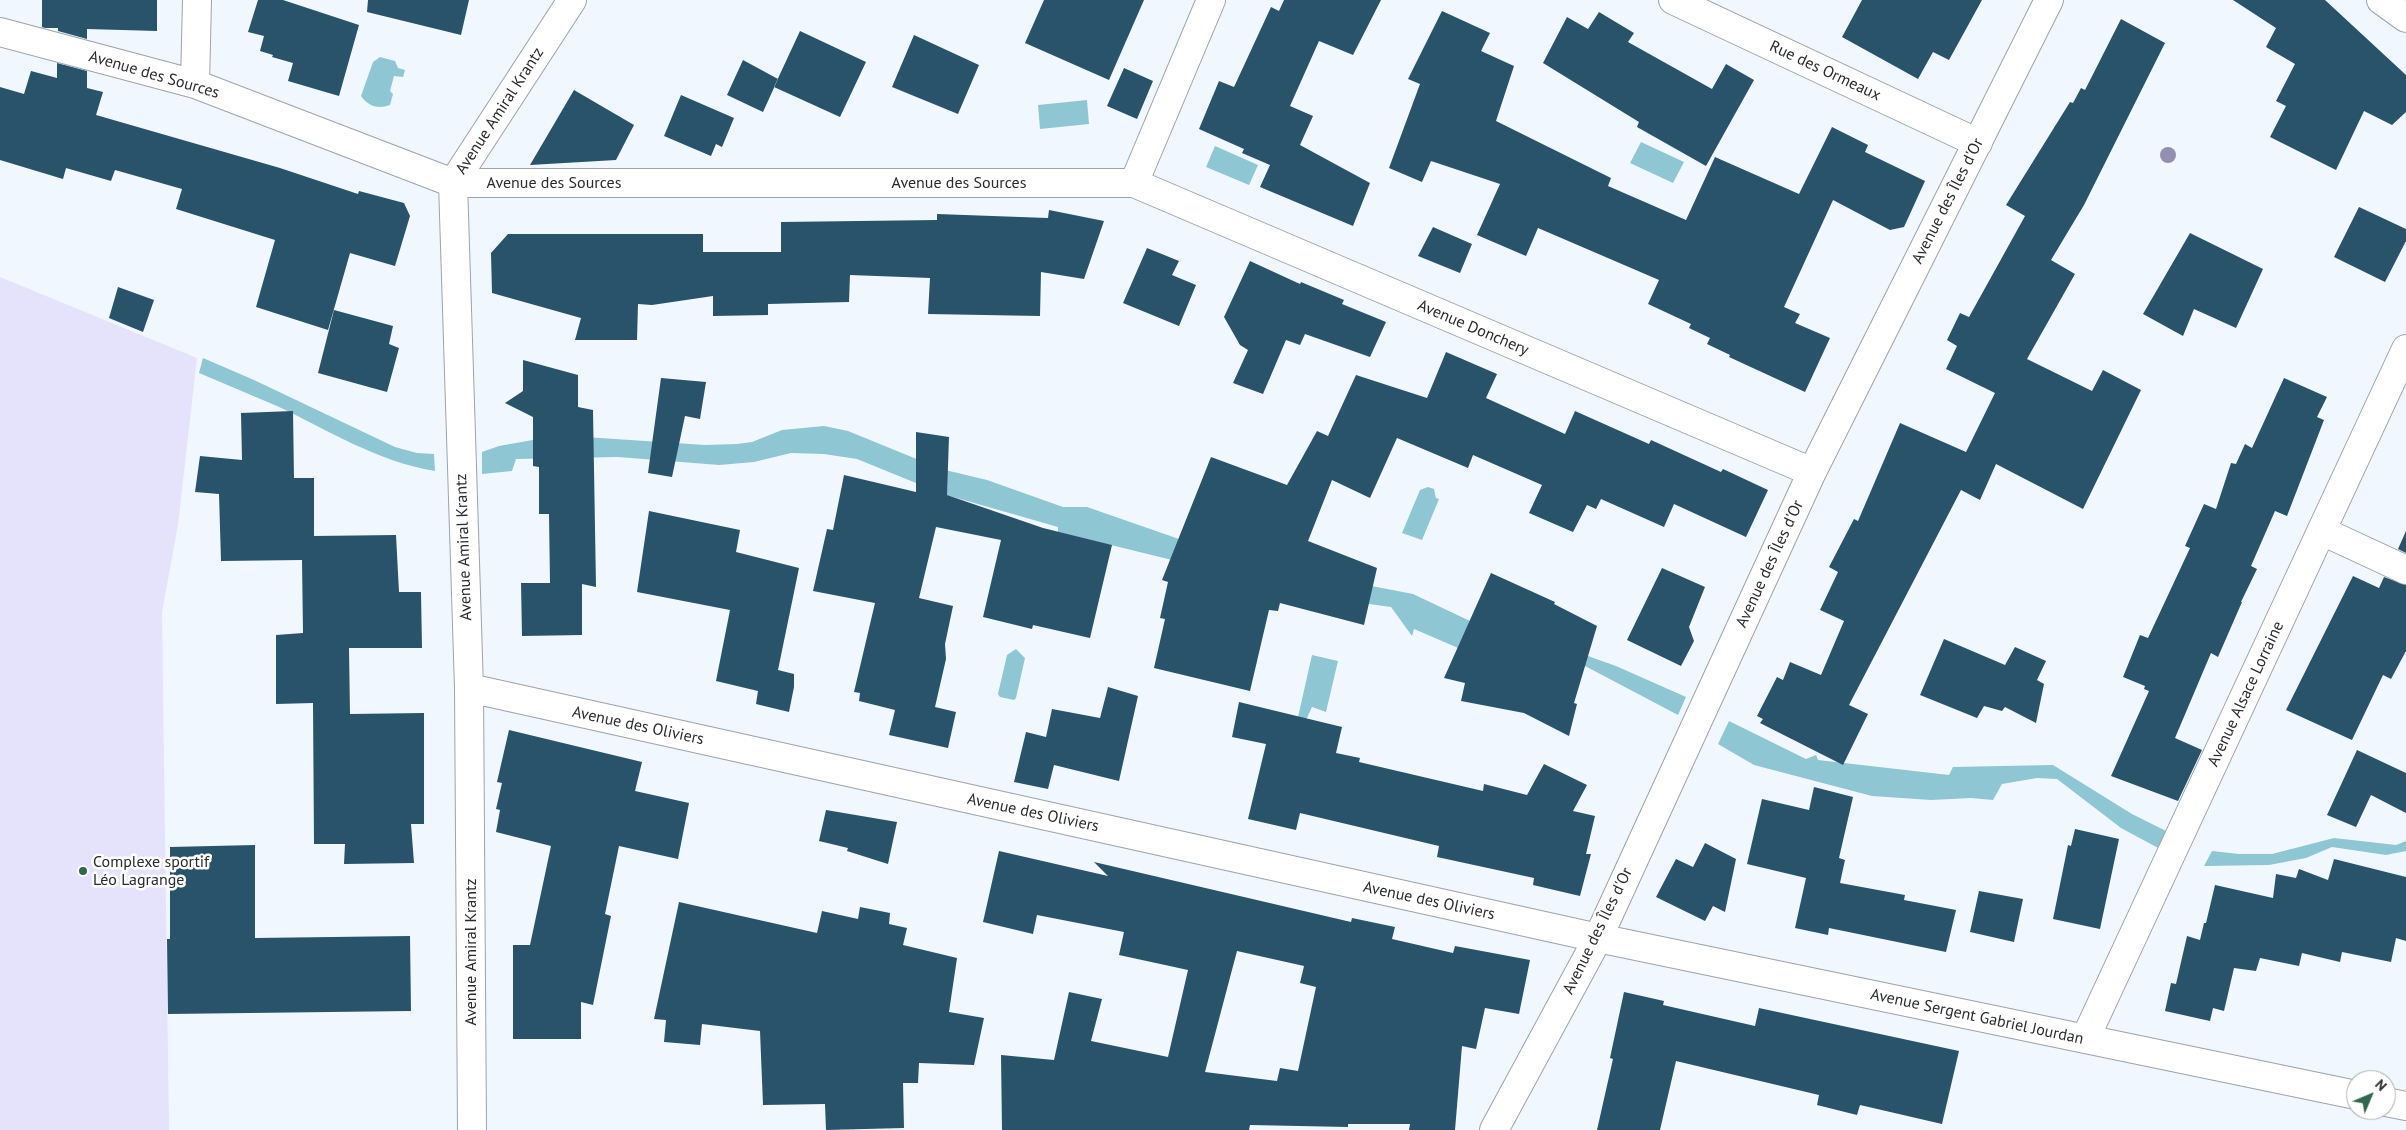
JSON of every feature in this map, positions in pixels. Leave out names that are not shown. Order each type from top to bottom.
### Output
[{"type":"street","points":[[195,84],[197,0]]},
{"type":"street","name":"Avenue Amiral Krantz","points":[[472,1130],[469,688],[453,183],[572,0]]},
{"type":"street","points":[[1134,183],[1212,0]]},
{"type":"street","name":"Rue des Ormeaux","points":[[1673,0],[1978,143]]},
{"type":"street","name":"Avenue des Îles d'Or","points":[[1494,1130],[1598,938],[1812,472],[2049,0]]},
{"type":"street","points":[[2381,0],[2406,18]]},
{"type":"street","points":[[2397,0],[2406,11]]},
{"type":"street","name":"Avenue des Sources","points":[[0,32],[195,84],[453,183],[1134,183]]},
{"type":"street","name":"Avenue Donchery","points":[[1134,183],[1812,472]]},
{"type":"street","name":"Avenue Alsace Lorraine","points":[[2085,1039],[2406,349]]},
{"type":"street","points":[[2322,531],[2406,570]]},
{"type":"street","name":"Avenue des Oliviers","points":[[469,688],[1598,938]]},
{"type":"street","name":"Avenue Sergent Gabriel Jourdan","points":[[1598,938],[2346,1094]]},
{"type":"shaded area","points":[[380,57],[395,61],[398,68],[405,70],[403,77],[394,76],[390,91],[393,94],[390,105],[378,107],[367,103],[361,96],[373,62]]},
{"type":"shaded area","points":[[1087,100],[1089,124],[1040,129],[1038,105]]},
{"type":"shaded area","points":[[1641,142],[1684,162],[1673,183],[1630,163]]},
{"type":"shaded area","points":[[1215,146],[1258,165],[1249,185],[1206,167]]},
{"type":"shaded area","name":"Complexe sportif Léo Lagrange","points":[[0,277],[197,358],[178,525],[162,612],[169,1130],[0,1130]]},
{"type":"shaded area","points":[[203,358],[395,447],[417,453],[434,454],[435,471],[414,467],[373,453],[277,406],[199,373]]},
{"type":"shaded area","points":[[824,426],[848,431],[941,469],[987,480],[1063,507],[1087,507],[1179,539],[1217,556],[1413,594],[1470,621],[1571,650],[1616,666],[1686,697],[1678,715],[1585,666],[1472,654],[1414,629],[1412,636],[1391,607],[1288,593],[1172,560],[1058,532],[1058,527],[943,494],[857,459],[824,454],[791,453],[754,462],[719,465],[618,457],[516,459],[512,471],[482,474],[482,452],[499,446],[544,438],[585,437],[705,445],[737,444],[752,442],[782,430]]},
{"type":"shaded area","points":[[1428,487],[1434,489],[1436,498],[1439,499],[1422,540],[1402,533],[1420,490]]},
{"type":"shaded area","points":[[1016,649],[1025,658],[1014,700],[1000,697],[998,694],[1007,655]]},
{"type":"shaded area","points":[[1312,655],[1338,661],[1326,712],[1312,707],[1306,720],[1298,717]]},
{"type":"shaded area","points":[[1729,721],[1806,759],[1816,755],[1818,760],[1949,775],[1953,767],[2053,765],[2132,814],[2168,832],[2160,849],[2121,828],[2057,779],[2037,778],[2002,784],[1993,800],[1971,798],[1931,800],[1872,796],[1754,765],[1718,744]]},
{"type":"shaded area","points":[[2334,838],[2396,845],[2406,841],[2406,851],[2386,855],[2332,847],[2306,858],[2269,865],[2204,866],[2212,851],[2239,854],[2272,854]]},
{"type":"building","points":[[42,0],[157,0],[157,31],[87,29],[87,39],[58,31],[58,28],[45,28],[42,27]]},
{"type":"building","points":[[258,0],[283,0],[359,25],[339,96],[288,81],[293,63],[272,57],[273,55],[260,51],[264,36],[248,32]]},
{"type":"building","points":[[368,0],[469,0],[461,35],[367,12]]},
{"type":"building","points":[[1044,0],[1144,0],[1109,80],[1025,43]]},
{"type":"building","points":[[1284,0],[1381,0],[1353,55],[1319,41],[1290,106],[1313,116],[1300,145],[1370,183],[1353,226],[1260,187],[1270,165],[1242,153],[1244,149],[1199,129],[1219,81],[1234,87],[1271,7],[1279,11]]},
{"type":"building","points":[[1862,0],[1982,0],[1949,60],[1933,52],[1918,79],[1842,37]]},
{"type":"building","points":[[2233,0],[2325,0],[2406,75],[2406,112],[2392,125],[2364,111],[2336,170],[2270,137],[2286,106],[2276,101],[2295,64],[2266,47],[2276,28]]},
{"type":"building","points":[[1442,11],[1490,33],[1481,51],[1514,66],[1496,121],[1611,178],[1608,186],[1686,220],[1715,157],[1799,194],[1832,127],[1868,145],[1865,152],[1925,181],[1904,227],[1890,230],[1833,200],[1784,307],[1800,314],[1795,323],[1830,338],[1805,392],[1729,357],[1730,355],[1707,344],[1710,338],[1689,328],[1691,324],[1648,304],[1659,280],[1538,228],[1526,256],[1477,235],[1500,184],[1431,161],[1422,182],[1389,168],[1420,84],[1408,79]]},
{"type":"building","points":[[1599,12],[1634,33],[1628,42],[1712,89],[1726,64],[1754,80],[1706,166],[1637,127],[1639,122],[1543,63],[1567,17],[1588,29]]},
{"type":"building","points":[[2121,19],[2165,43],[2084,205],[2051,260],[2075,274],[2027,359],[2092,391],[2103,370],[2141,390],[2083,509],[1996,464],[1980,500],[1961,490],[1849,705],[1868,714],[1843,765],[1760,723],[1763,719],[1757,716],[1777,677],[1783,680],[1790,662],[1821,675],[1844,621],[1820,610],[1838,572],[1829,567],[1854,519],[1858,521],[1900,423],[1966,452],[1995,393],[1946,369],[1957,346],[1947,340],[1960,313],[1969,317],[2025,216],[2006,205],[2070,102],[2073,103],[2081,88],[2085,90]]},
{"type":"building","points":[[800,31],[866,62],[840,117],[774,87]]},
{"type":"building","points":[[914,35],[979,65],[958,114],[892,87]]},
{"type":"building","points":[[743,60],[778,79],[763,112],[727,95]]},
{"type":"building","points":[[57,63],[87,71],[87,88],[103,92],[96,115],[280,168],[358,194],[359,191],[404,203],[410,216],[395,266],[350,253],[328,330],[256,307],[275,240],[176,209],[182,189],[115,170],[111,181],[66,168],[63,179],[0,160],[0,87],[24,94],[31,71],[57,78]]},
{"type":"building","points":[[1124,68],[1153,81],[1137,119],[1107,106]]},
{"type":"building","points":[[574,90],[634,125],[616,160],[530,165]]},
{"type":"building","points":[[681,95],[734,118],[722,147],[716,144],[711,156],[664,136]]},
{"type":"building","points":[[2359,207],[2406,229],[2406,241],[2385,282],[2334,257]]},
{"type":"building","points":[[1049,210],[1104,221],[1084,279],[1041,272],[1040,316],[928,314],[930,278],[850,275],[849,302],[768,304],[768,315],[713,316],[713,296],[652,305],[638,304],[637,340],[575,340],[581,318],[492,293],[491,253],[508,234],[703,234],[703,252],[781,252],[781,222],[937,220],[937,214],[1048,218]]},
{"type":"building","points":[[1433,227],[1472,244],[1460,273],[1418,256]]},
{"type":"building","points":[[2190,233],[2263,269],[2236,328],[2194,309],[2183,336],[2143,314]]},
{"type":"building","points":[[1147,248],[1179,261],[1172,275],[1196,285],[1179,326],[1123,303]]},
{"type":"building","points":[[1250,261],[1300,284],[1301,282],[1344,300],[1342,304],[1386,322],[1370,357],[1305,334],[1300,345],[1286,340],[1263,394],[1233,383],[1248,350],[1240,345],[1224,317]]},
{"type":"building","points":[[118,287],[154,300],[143,332],[109,318]]},
{"type":"building","points":[[334,310],[393,326],[389,344],[399,348],[387,392],[318,373]]},
{"type":"building","points":[[1446,352],[1497,374],[1486,398],[1565,434],[1575,411],[1649,444],[1651,440],[1721,472],[1723,469],[1768,490],[1746,537],[1674,504],[1664,527],[1601,499],[1596,509],[1587,505],[1573,532],[1529,513],[1542,485],[1473,455],[1468,468],[1397,438],[1370,498],[1332,480],[1308,541],[1377,568],[1364,625],[1280,603],[1278,611],[1269,610],[1250,691],[1154,668],[1165,619],[1160,618],[1168,582],[1162,580],[1211,457],[1287,485],[1317,431],[1328,436],[1356,375],[1427,398]]},
{"type":"building","points":[[523,360],[578,375],[578,407],[593,410],[596,587],[582,584],[582,635],[522,636],[521,583],[550,583],[549,514],[539,514],[539,467],[533,466],[533,417],[505,403],[523,391]]},
{"type":"building","points":[[661,378],[706,382],[700,419],[685,416],[672,477],[648,473]]},
{"type":"building","points":[[2284,378],[2327,397],[2317,417],[2324,420],[2287,516],[2275,511],[2251,566],[2257,569],[2218,657],[2211,653],[2175,738],[2202,750],[2178,801],[2111,776],[2149,691],[2144,689],[2145,686],[2123,677],[2140,635],[2148,638],[2190,548],[2185,546],[2204,504],[2216,509],[2231,463],[2236,464],[2245,444],[2252,448]]},
{"type":"building","points":[[293,411],[294,478],[314,478],[314,536],[396,535],[399,592],[421,592],[422,648],[349,648],[350,714],[424,713],[424,824],[411,824],[414,863],[344,864],[345,844],[314,844],[313,703],[276,704],[276,635],[303,633],[302,560],[221,561],[219,494],[195,492],[200,456],[242,460],[241,413]]},
{"type":"building","points":[[916,432],[949,437],[947,495],[1043,528],[1112,545],[1090,638],[1033,625],[1032,629],[983,617],[1001,540],[936,527],[919,598],[953,606],[945,644],[946,659],[935,707],[956,712],[948,748],[889,735],[895,710],[859,701],[860,693],[854,692],[875,603],[813,591],[827,529],[833,530],[844,475],[916,492]]},
{"type":"building","points":[[649,511],[740,530],[736,552],[799,568],[778,670],[794,674],[794,687],[789,712],[756,704],[758,691],[716,681],[730,610],[637,592]]},
{"type":"building","points":[[2406,531],[2406,553],[2398,549]]},
{"type":"building","points":[[1662,568],[1705,587],[1689,627],[1694,641],[1681,666],[1627,640]]},
{"type":"building","points":[[1491,573],[1555,602],[1554,604],[1597,626],[1574,703],[1577,704],[1569,736],[1524,713],[1461,701],[1465,683],[1444,678]]},
{"type":"building","points":[[2353,576],[2379,588],[2384,577],[2406,585],[2406,651],[2391,679],[2383,675],[2352,740],[2286,710]]},
{"type":"building","points":[[1944,639],[2005,665],[2015,647],[2046,661],[2037,680],[2044,684],[2036,723],[2005,707],[2002,711],[1984,706],[1977,718],[1920,695]]},
{"type":"building","points":[[1108,687],[1138,696],[1119,781],[1054,765],[1048,789],[1014,782],[1026,732],[1046,737],[1052,709],[1100,718]]},
{"type":"building","points":[[1239,702],[1342,727],[1336,753],[1360,758],[1359,762],[1483,791],[1484,784],[1527,795],[1544,764],[1587,785],[1573,811],[1595,816],[1586,854],[1591,854],[1580,896],[1533,885],[1534,878],[1437,857],[1439,846],[1300,813],[1296,830],[1248,819],[1266,744],[1232,737]]},
{"type":"building","points":[[509,730],[642,762],[635,791],[689,803],[678,859],[619,846],[605,914],[611,916],[593,1005],[581,1002],[581,1039],[513,1039],[513,945],[530,945],[551,846],[496,832],[500,810],[496,809],[502,783],[497,782]]},
{"type":"building","points":[[2357,750],[2406,773],[2406,813],[2371,795],[2356,827],[2327,815]]},
{"type":"building","points":[[1814,787],[1853,797],[1839,858],[1845,860],[1840,883],[1905,895],[1904,900],[1956,910],[1946,952],[1829,928],[1828,935],[1795,928],[1806,878],[1747,864],[1762,799],[1809,810]]},
{"type":"building","points":[[826,810],[897,822],[888,864],[847,851],[848,848],[819,841]]},
{"type":"building","points":[[2075,829],[2119,839],[2100,929],[2053,919],[2068,845],[2071,846]]},
{"type":"building","points":[[1705,843],[1736,859],[1725,912],[1713,906],[1705,921],[1656,897],[1676,859],[1693,867]]},
{"type":"building","points":[[255,845],[255,938],[410,936],[411,1011],[168,1014],[167,939],[170,939],[170,847]]},
{"type":"building","points":[[999,851],[1108,876],[1094,862],[1351,922],[1352,918],[1395,927],[1392,939],[1453,953],[1455,946],[1530,960],[1519,1014],[1485,1008],[1476,1049],[1462,1046],[1455,1130],[1409,1130],[1410,1124],[1348,1124],[1348,1127],[1250,1125],[1249,1130],[1002,1130],[1001,1055],[1054,1060],[1069,992],[1102,999],[1091,1041],[1168,1057],[1188,970],[1119,955],[1124,932],[1037,915],[1033,934],[983,922]],"holes":[[[1237,951],[1304,966],[1300,983],[1316,987],[1298,1071],[1280,1068],[1277,1081],[1205,1072]]]},
{"type":"building","points":[[2334,859],[2406,877],[2406,941],[2396,938],[2391,962],[2342,952],[2340,962],[2302,953],[2299,966],[2260,958],[2256,971],[2234,968],[2224,1011],[2213,1008],[2210,1021],[2165,1011],[2171,983],[2176,984],[2187,936],[2200,940],[2215,885],[2273,898],[2276,874],[2296,878],[2299,869],[2328,880]]},
{"type":"building","points":[[1979,891],[2023,899],[2014,942],[1970,932]]},
{"type":"building","points":[[679,902],[817,933],[822,911],[858,919],[860,907],[890,913],[889,924],[907,928],[903,945],[957,958],[949,1012],[984,1018],[974,1065],[919,1063],[918,1083],[903,1083],[904,1128],[826,1130],[825,1104],[763,1105],[760,1031],[702,1024],[700,1045],[664,1042],[666,1020],[654,1019]]},
{"type":"building","points":[[1624,992],[1664,1001],[1663,1005],[1755,1026],[1759,1008],[1959,1051],[1942,1124],[1860,1105],[1857,1115],[1817,1105],[1819,1095],[1676,1061],[1660,1130],[1597,1130],[1613,1059],[1610,1058]]},
{"type":"place","name":"Complexe sportif Léo Lagrange","points":[[83,871]]}]
